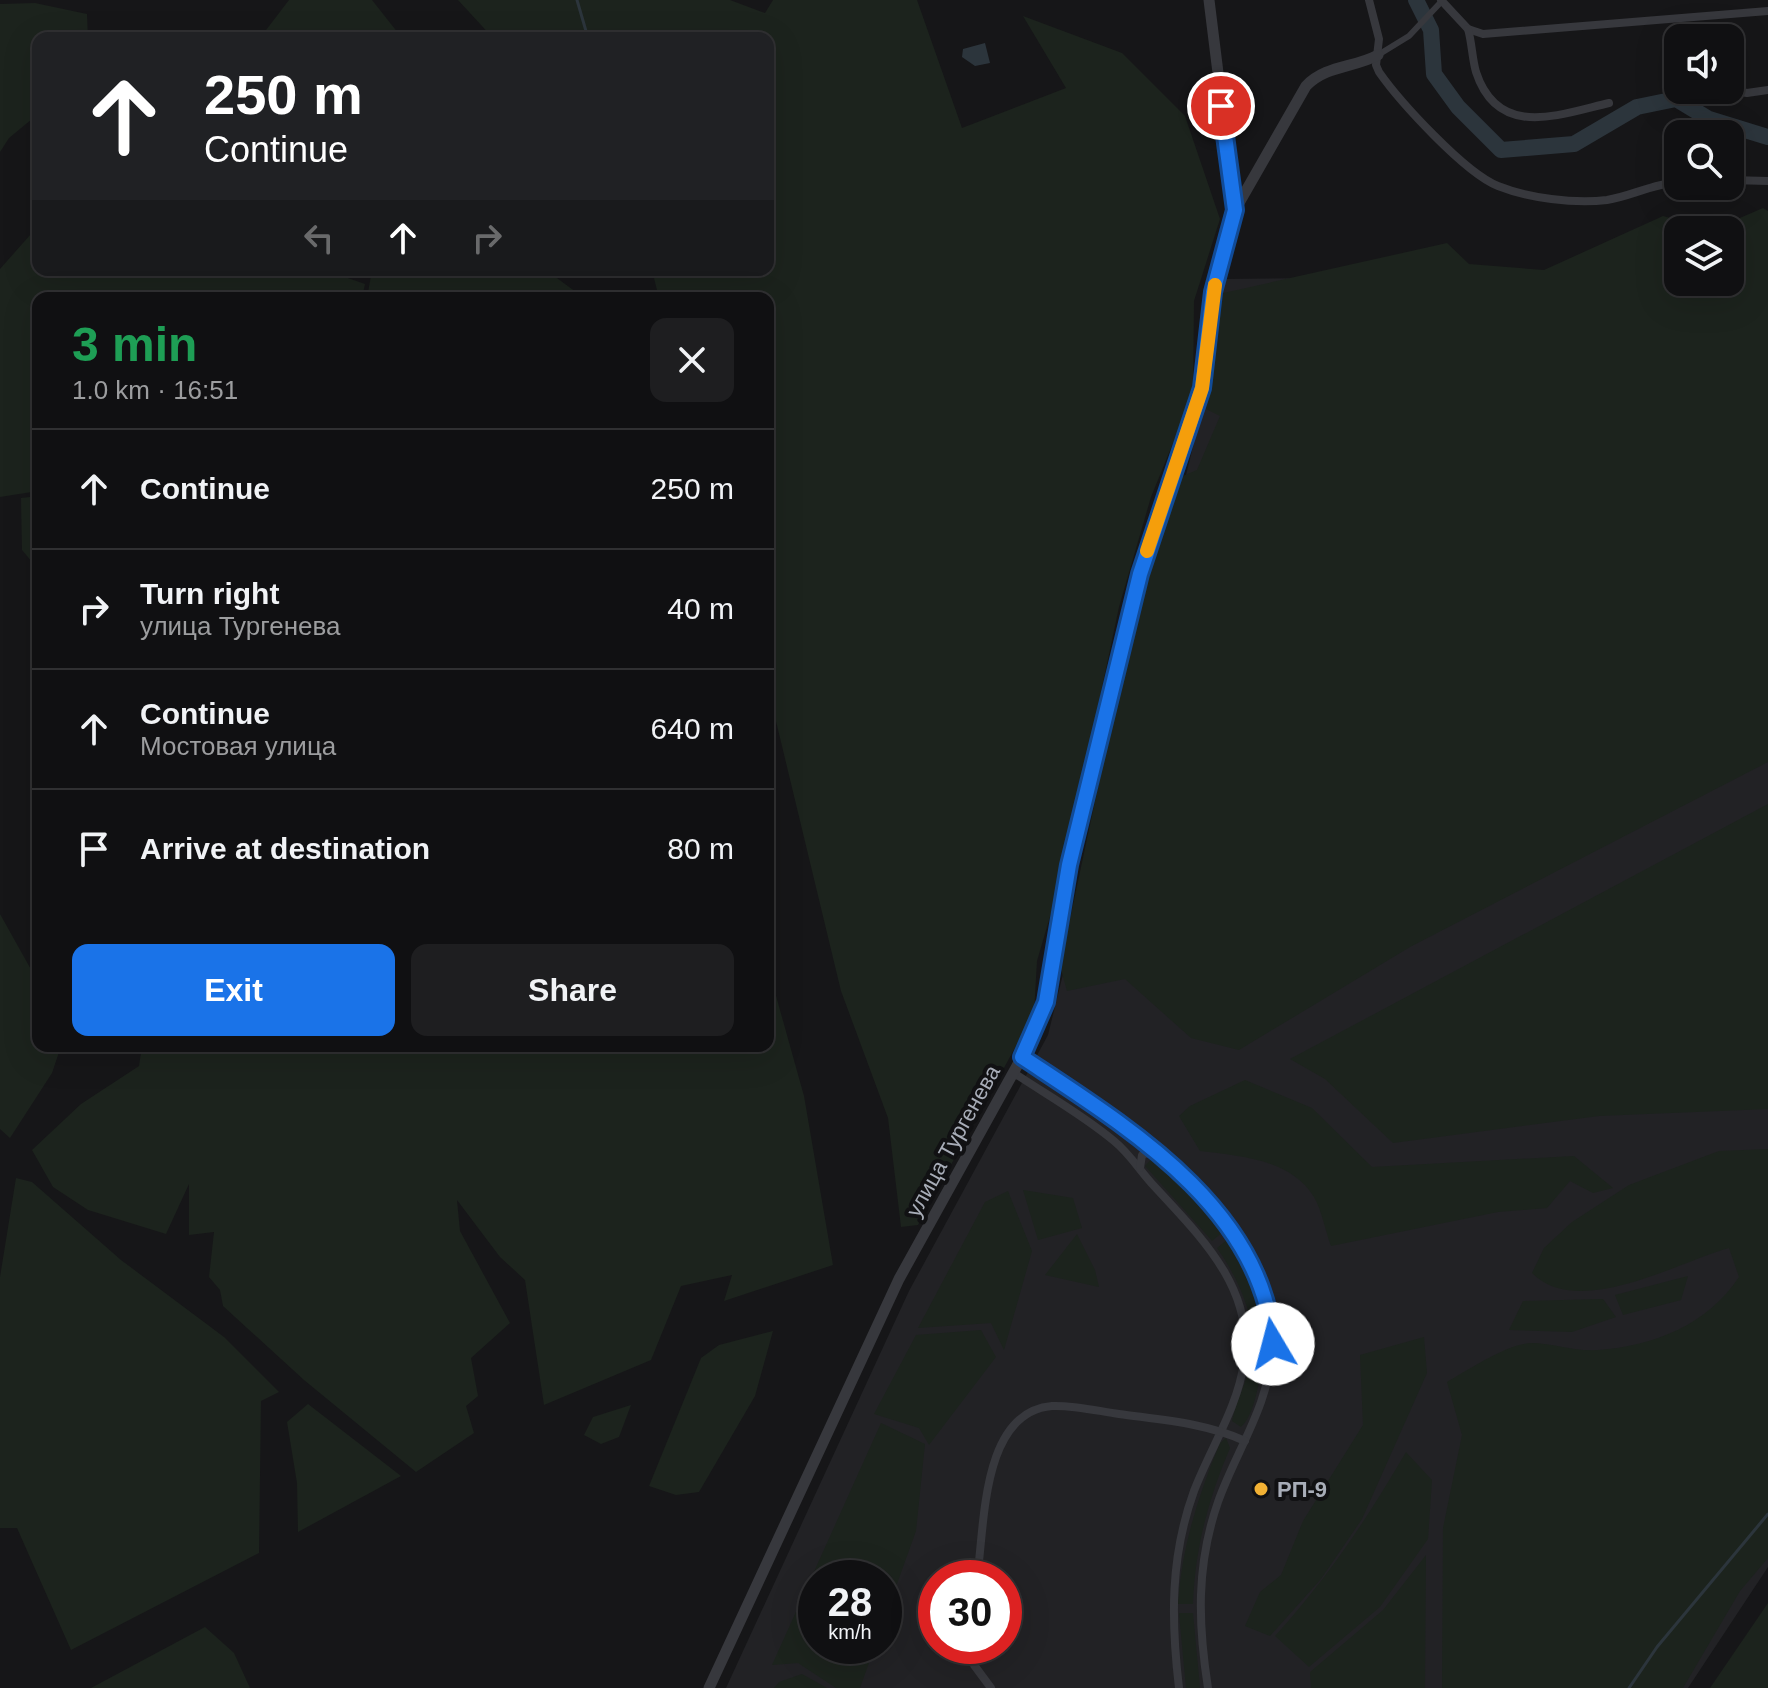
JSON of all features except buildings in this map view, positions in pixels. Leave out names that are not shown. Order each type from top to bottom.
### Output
[{"type":"street","points":[[1209,0],[1235,210]]},
{"type":"street","points":[[1369,0],[1379,39],[1376,65],[1386,82],[1458,157],[1498,186],[1573,200],[1607,200],[1664,186]]},
{"type":"street","points":[[1235,210],[1306,86],[1321,73],[1362,63],[1409,36],[1440,2],[1468,29],[1483,34],[1768,11]]},
{"type":"street","points":[[1468,29],[1476,72],[1491,102],[1502,110],[1528,118],[1559,115],[1609,103]]},
{"type":"street","points":[[1744,92],[1768,90]]},
{"type":"street","points":[[1744,180],[1768,181]]},
{"type":"street","name":"улица Тургенева","points":[[709,1688],[899,1279],[1014,1073],[1046,1002],[1069,865],[1140,574],[1202,388],[1213,292],[1235,210]]},
{"type":"street","points":[[1022,1057],[1157,1150],[1232,1232],[1253,1267],[1267,1300],[1271,1319],[1272,1363],[1245,1441],[1218,1502],[1201,1577],[1198,1609],[1208,1688]]},
{"type":"street","points":[[1014,1073],[1114,1140],[1210,1248],[1225,1270],[1238,1301],[1244,1325],[1244,1363],[1194,1492],[1178,1545],[1171,1608],[1179,1688]]},
{"type":"street","points":[[1140,1170],[1142,1155],[1157,1150]]},
{"type":"street","points":[[980,1560],[995,1455],[1007,1431],[1021,1417],[1042,1408],[1064,1407],[1220,1429],[1245,1441]]},
{"type":"street","points":[[974,1664],[991,1688]]},
{"type":"shaded area","points":[[289,0],[372,0],[397,32],[265,32]]},
{"type":"shaded area","points":[[458,0],[730,0],[765,13],[773,0],[917,0],[962,128],[1066,88],[1023,16],[1122,53],[1185,116],[1220,219],[1194,301],[1193,394],[1151,497],[1119,607],[1063,872],[1037,961],[1034,1013],[918,1225],[901,1227],[888,1118],[841,991],[774,713],[774,292],[658,292],[654,276],[774,276],[774,32],[487,32]]},
{"type":"shaded area","points":[[35,3],[87,14],[88,32],[32,32],[32,119],[9,138],[0,152],[0,4]]},
{"type":"shaded area","points":[[985,43],[990,63],[975,66],[962,57],[963,49]]},
{"type":"shaded area","points":[[1763,208],[1768,211],[1768,762],[1410,947],[1239,1050],[1191,1038],[1125,979],[1067,991],[1060,966],[1132,627],[1178,478],[1197,470],[1220,416],[1206,409],[1219,294],[1447,243],[1469,264],[1544,270],[1663,216],[1664,296],[1744,296],[1744,216]]},
{"type":"shaded area","points":[[32,233],[32,276],[342,276],[365,284],[363,292],[32,292],[32,492],[0,497],[0,269]]},
{"type":"shaded area","points":[[1768,273],[1768,1567],[1688,1688],[726,1688],[909,1291],[1048,1035],[1204,402],[1224,279],[1664,274],[1664,296],[1744,296],[1744,279]]},
{"type":"shaded area","points":[[371,276],[554,276],[576,292],[368,292]]},
{"type":"shaded area","points":[[32,497],[32,562],[22,550],[21,498]]},
{"type":"shaded area","points":[[1768,804],[1768,1109],[1599,1116],[1393,1143],[1325,1079],[1290,1059]]},
{"type":"shaded area","points":[[0,914],[32,971],[32,1052],[59,1052],[52,1073],[10,1138],[0,1129]]},
{"type":"shaded area","points":[[774,988],[804,1096],[833,1265],[724,1301],[732,1275],[681,1286],[651,1360],[544,1405],[525,1280],[500,1257],[457,1200],[460,1231],[510,1323],[471,1358],[478,1396],[466,1406],[474,1433],[416,1472],[304,1380],[223,1306],[220,1290],[209,1277],[214,1232],[189,1235],[189,1184],[166,1234],[88,1210],[53,1187],[32,1150],[81,1104],[139,1066],[141,1052],[774,1052]]},
{"type":"shaded area","points":[[1245,1080],[1312,1108],[1372,1167],[1574,1156],[1613,1188],[1593,1193],[1570,1181],[1547,1208],[1498,1212],[1331,1246],[1317,1202],[1304,1184],[1292,1174],[1263,1162],[1200,1151],[1179,1116],[1190,1106]]},
{"type":"shaded area","points":[[1768,1149],[1768,1558],[1740,1591],[1683,1688],[1442,1688],[1443,1528],[1462,1435],[1447,1382],[1488,1358],[1521,1344],[1539,1343],[1590,1350],[1619,1348],[1659,1338],[1696,1320],[1712,1308],[1739,1277],[1729,1248],[1629,1283],[1601,1289],[1575,1291],[1552,1286],[1532,1273],[1544,1248],[1572,1222],[1629,1185],[1719,1151]]},
{"type":"shaded area","points":[[1154,1156],[1223,1232],[1212,1241],[1145,1166]]},
{"type":"shaded area","points":[[16,1178],[32,1182],[121,1260],[224,1337],[279,1392],[261,1401],[259,1553],[71,1650],[17,1528],[0,1528],[0,1277]]},
{"type":"shaded area","points":[[1023,1190],[1073,1198],[1082,1228],[1038,1240]]},
{"type":"shaded area","points":[[1008,1191],[1032,1251],[1004,1350],[991,1323],[918,1328],[985,1202]]},
{"type":"shaded area","points":[[1077,1234],[1095,1270],[1099,1287],[1045,1275]]},
{"type":"shaded area","points":[[1228,1239],[1256,1292],[1264,1327],[1258,1387],[1250,1414],[1241,1427],[1232,1421],[1250,1367],[1253,1336],[1240,1289],[1217,1248]]},
{"type":"shaded area","points":[[1688,1276],[1681,1300],[1623,1315],[1615,1295]]},
{"type":"shaded area","points":[[1603,1299],[1616,1317],[1572,1332],[1509,1330],[1523,1301]]},
{"type":"shaded area","points":[[981,1330],[996,1357],[929,1445],[919,1428],[874,1414],[916,1335]]},
{"type":"shaded area","points":[[773,1331],[755,1396],[699,1492],[676,1495],[649,1486],[701,1358],[719,1345]]},
{"type":"shaded area","points":[[1424,1337],[1427,1373],[1362,1519],[1321,1579],[1270,1636],[1245,1626],[1260,1592],[1281,1575],[1303,1521],[1363,1425],[1360,1355]]},
{"type":"shaded area","points":[[308,1404],[401,1476],[298,1532],[297,1483],[287,1422]]},
{"type":"shaded area","points":[[631,1405],[619,1437],[601,1444],[584,1435],[593,1417]]},
{"type":"shaded area","points":[[881,1423],[925,1444],[916,1531],[902,1570],[902,1560],[819,1560]]},
{"type":"shaded area","points":[[1226,1438],[1230,1448],[1204,1524],[1193,1604],[1178,1604],[1192,1522],[1220,1443]]},
{"type":"shaded area","points":[[1406,1452],[1432,1480],[1428,1539],[1380,1607],[1309,1667],[1275,1636],[1345,1548]]},
{"type":"shaded area","points":[[1426,1555],[1425,1688],[1311,1688],[1310,1672],[1383,1610]]},
{"type":"shaded area","points":[[1768,1603],[1768,1688],[1710,1688]]},
{"type":"shaded area","points":[[798,1607],[798,1663],[772,1665]]},
{"type":"shaded area","points":[[1179,1613],[1193,1613],[1200,1688],[1186,1688]]},
{"type":"shaded area","points":[[205,1627],[234,1653],[250,1688],[91,1688]]},
{"type":"shaded area","points":[[800,1664],[869,1664],[860,1688],[836,1688]]},
{"type":"shaded area","points":[[802,1674],[827,1688],[774,1688],[779,1682]]},
{"type":"waterway","points":[[577,0],[586,32]]},
{"type":"waterway","points":[[1416,0],[1431,30],[1434,74],[1458,107],[1501,150],[1574,144],[1637,107],[1676,99],[1709,119],[1768,137]]},
{"type":"waterway","points":[[1629,1688],[1657,1647],[1768,1514]]},
{"type":"slow traffic","points":[[1147,551],[1202,388],[1215,285]]},
{"type":"place","name":"РП-9","points":[[1261,1489]]},
{"type":"route","points":[[1221,106],[1235,210],[1213,292],[1202,388],[1140,574],[1069,865],[1046,1002],[1022,1057],[1091,1101],[1144,1144],[1158,1151],[1196,1190],[1232,1232],[1260,1280],[1271,1319],[1273,1344]]}]
